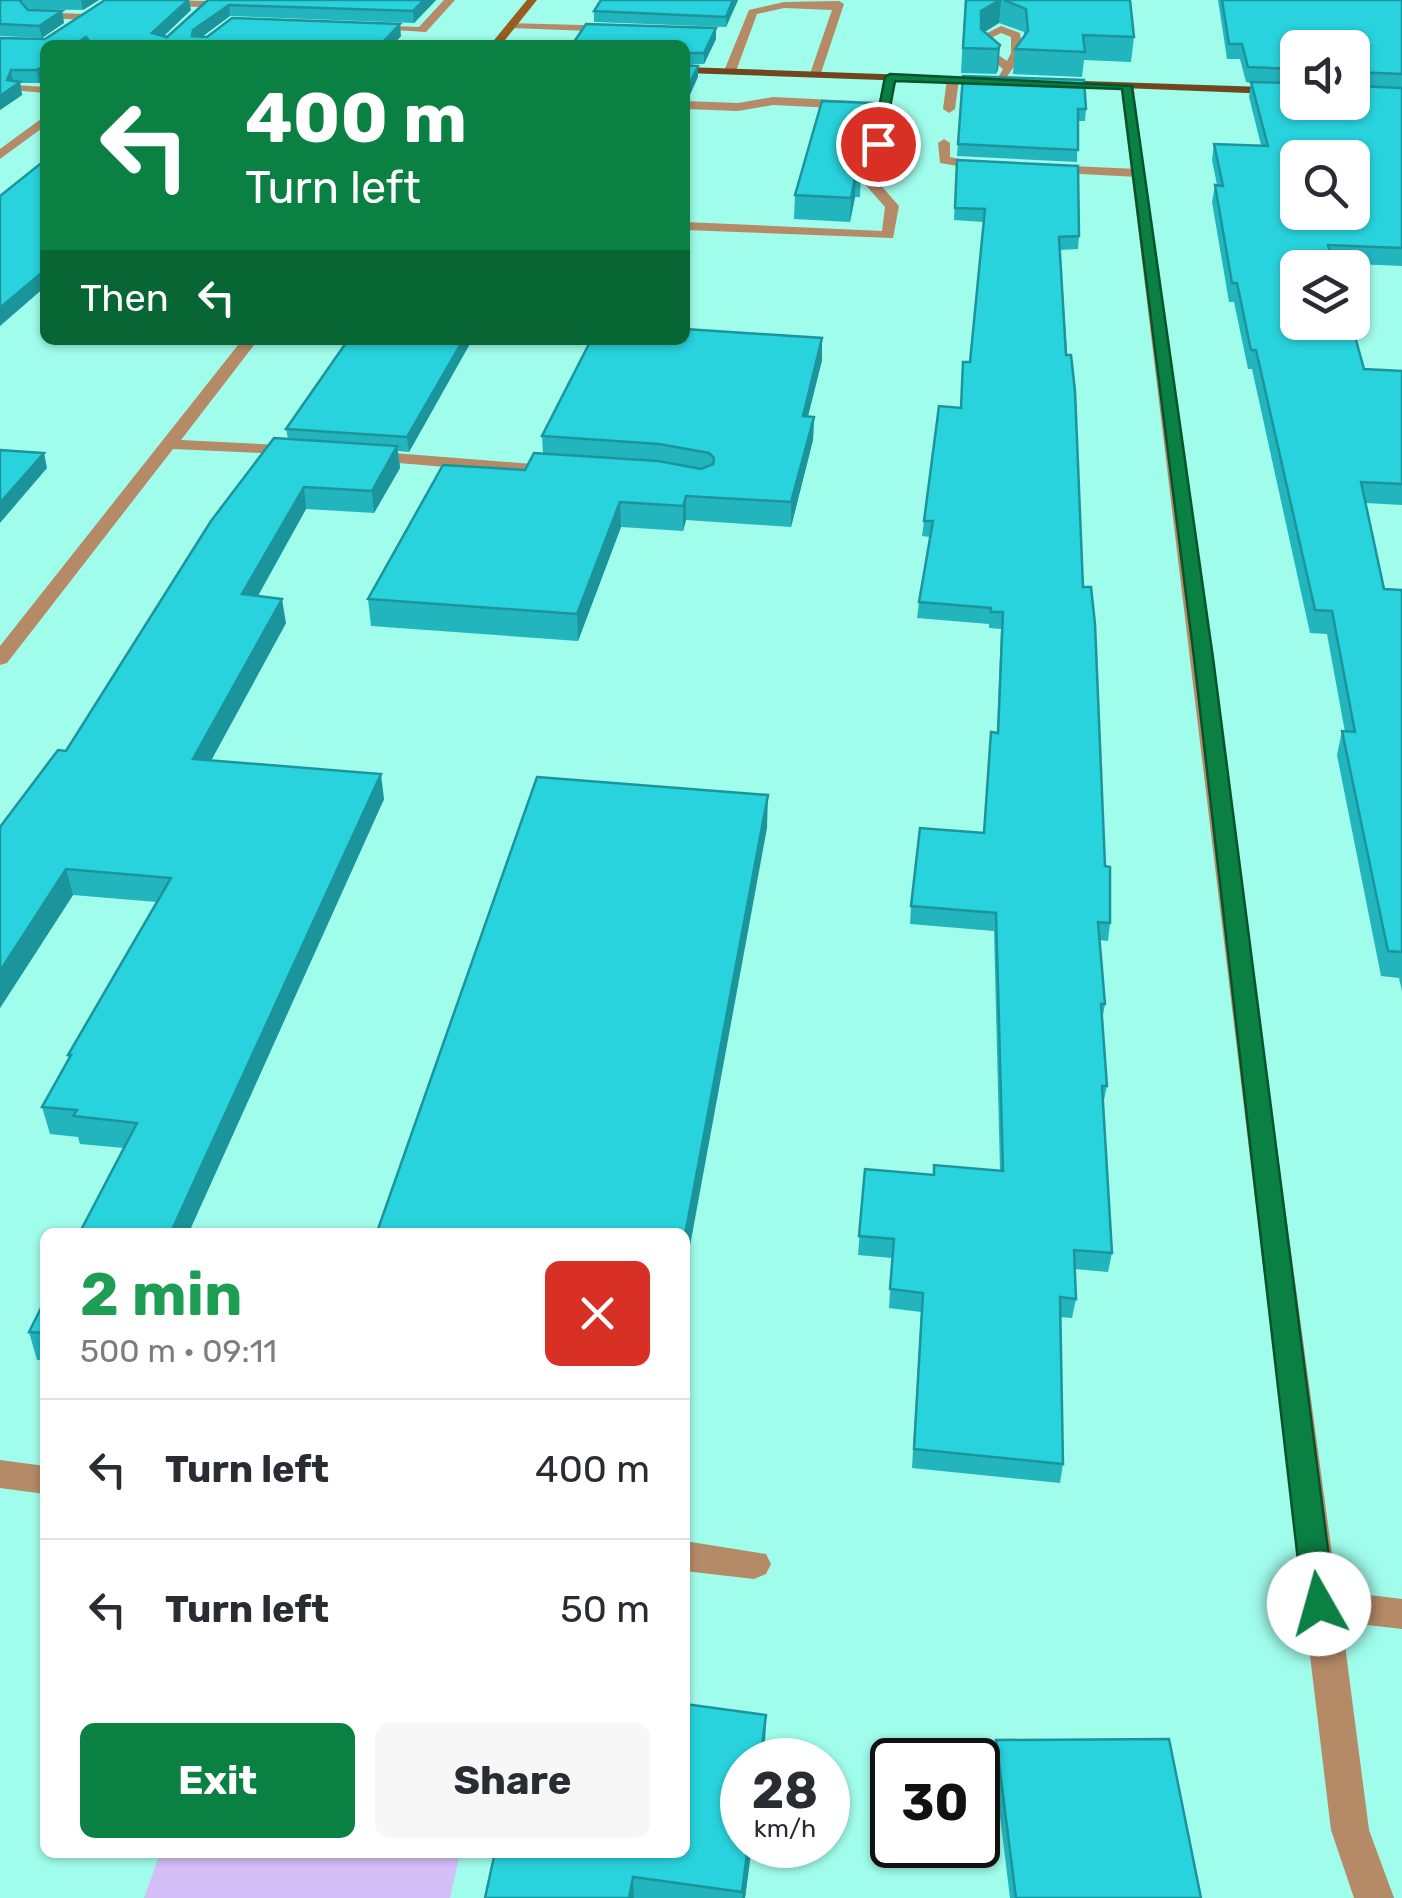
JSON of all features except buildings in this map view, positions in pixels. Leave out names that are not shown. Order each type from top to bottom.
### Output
[{"type":"main road","points":[[690,70],[1020,82]]},
{"type":"main road","points":[[1038,82],[1280,91]]},
{"type":"street","points":[[345,27],[422,30],[450,0]]},
{"type":"street","points":[[498,40],[532,0]]},
{"type":"street","points":[[140,2],[209,4],[169,40]]},
{"type":"street","points":[[730,71],[753,12],[758,9],[839,6],[816,74]]},
{"type":"street","points":[[65,32],[98,9]]},
{"type":"street","points":[[30,15],[86,17]]},
{"type":"street","points":[[511,24],[627,29]]},
{"type":"street","points":[[392,40],[402,29]]},
{"type":"street","points":[[1002,81],[1007,67]]},
{"type":"street","points":[[690,226],[888,236],[892,206],[870,182],[890,77]]},
{"type":"street","points":[[949,109],[953,80]]},
{"type":"street","points":[[1126,86],[1203,658],[1319,1604],[1350,1830],[1374,1898]]},
{"type":"street","points":[[16,88],[40,90]]},
{"type":"street","points":[[690,105],[738,107],[772,101],[885,106]]},
{"type":"street","points":[[0,156],[40,124]]},
{"type":"street","points":[[944,143],[944,160],[1006,167]]},
{"type":"street","points":[[1025,168],[1138,172]]},
{"type":"street","points":[[0,660],[246,345]]},
{"type":"street","points":[[168,444],[319,452]]},
{"type":"street","points":[[357,454],[396,461],[584,472]]},
{"type":"street","points":[[0,1474],[40,1479]]},
{"type":"street","points":[[690,1557],[754,1564]]},
{"type":"street","points":[[1319,1604],[1402,1614]]},
{"type":"shaded area","points":[[158,1858],[459,1858],[450,1898],[144,1898]]},
{"type":"route","points":[[878,144],[890,77],[1126,86],[1203,658],[1319,1604]]}]
